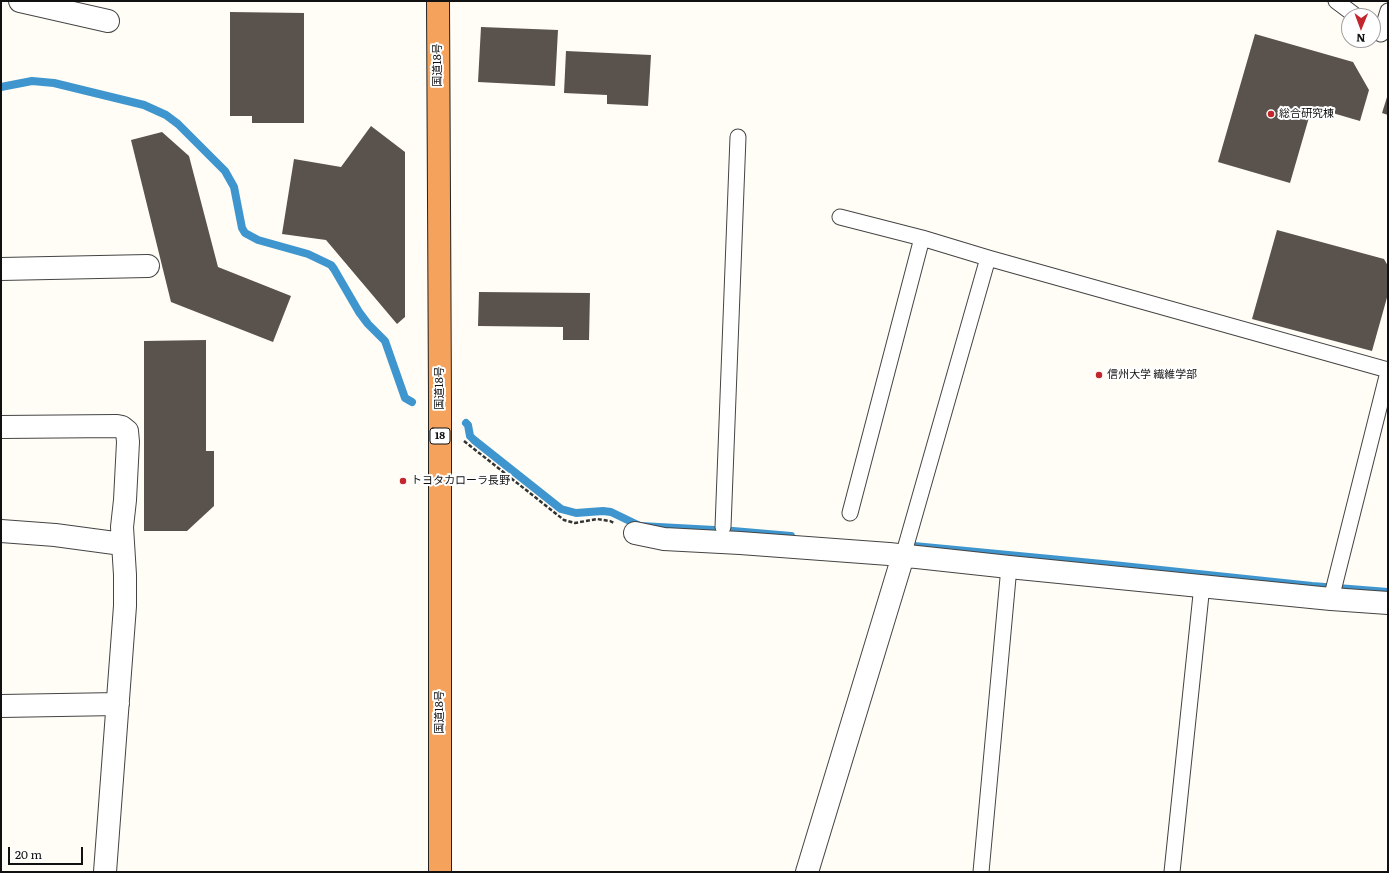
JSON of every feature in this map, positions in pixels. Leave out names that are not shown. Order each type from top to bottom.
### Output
[{"type":"highway","name":"国道18号","points":[[438,1],[440,872]]},
{"type":"street","points":[[20,1],[108,21]]},
{"type":"street","points":[[1,269],[148,266]]},
{"type":"street","points":[[1,427],[107,426],[122,427],[128,435],[125,500],[122,527],[125,589],[105,872]]},
{"type":"street","points":[[1,531],[55,535],[122,544]]},
{"type":"street","points":[[634,533],[664,539],[723,535],[905,549],[1009,567],[1202,585],[1333,592],[1388,603]]},
{"type":"street","points":[[807,872],[905,549]]},
{"type":"street","points":[[1,706],[118,704]]},
{"type":"lane","points":[[1336,1],[1345,8]]},
{"type":"lane","points":[[1381,33],[1388,11]]},
{"type":"lane","points":[[723,535],[738,137]]},
{"type":"lane","points":[[840,217],[922,238],[1388,371],[1333,592]]},
{"type":"lane","points":[[850,513],[922,238]]},
{"type":"lane","points":[[905,549],[988,258]]},
{"type":"lane","points":[[981,872],[1009,567]]},
{"type":"lane","points":[[1172,872],[1202,585]]},
{"type":"path","points":[[440,422],[564,520],[575,523],[597,519],[610,521],[634,533]]},
{"type":"building","points":[[230,12],[304,13],[304,123],[252,123],[252,116],[230,116]]},
{"type":"building","points":[[481,27],[558,30],[555,86],[478,82]]},
{"type":"building","name":"総合研究棟","points":[[1255,34],[1353,62],[1369,90],[1360,121],[1312,107],[1290,183],[1218,162]]},
{"type":"building","points":[[566,51],[651,55],[648,106],[607,104],[607,95],[564,93]]},
{"type":"building","points":[[1388,94],[1388,115],[1382,113]]},
{"type":"building","points":[[371,126],[405,152],[405,317],[397,324],[326,240],[282,234],[294,159],[341,167]]},
{"type":"building","points":[[162,132],[189,156],[218,267],[291,296],[273,342],[171,302],[131,140]]},
{"type":"building","points":[[1277,230],[1384,259],[1388,266],[1388,294],[1372,351],[1252,319]]},
{"type":"building","points":[[479,292],[590,293],[589,340],[563,340],[563,327],[478,326]]},
{"type":"building","points":[[206,340],[206,451],[214,451],[214,506],[187,531],[144,531],[144,341]]},
{"type":"waterway","points":[[1,87],[32,81],[54,83],[144,105],[166,115],[178,124],[225,171],[234,187],[242,228],[245,233],[258,240],[308,254],[331,265],[359,312],[368,324],[385,341],[405,398],[412,402]]},
{"type":"waterway","points":[[466,423],[468,425],[470,436],[474,440],[561,509],[576,513],[603,511],[611,512],[640,526],[791,536]]},
{"type":"waterway","points":[[914,546],[1312,586],[1388,592]]},
{"type":"place","name":"総合研究棟","points":[[1271,114]]},
{"type":"place","name":"信州大学 繊維学部","points":[[1099,375]]},
{"type":"place","name":"トヨタカローラ長野","points":[[403,481]]}]
